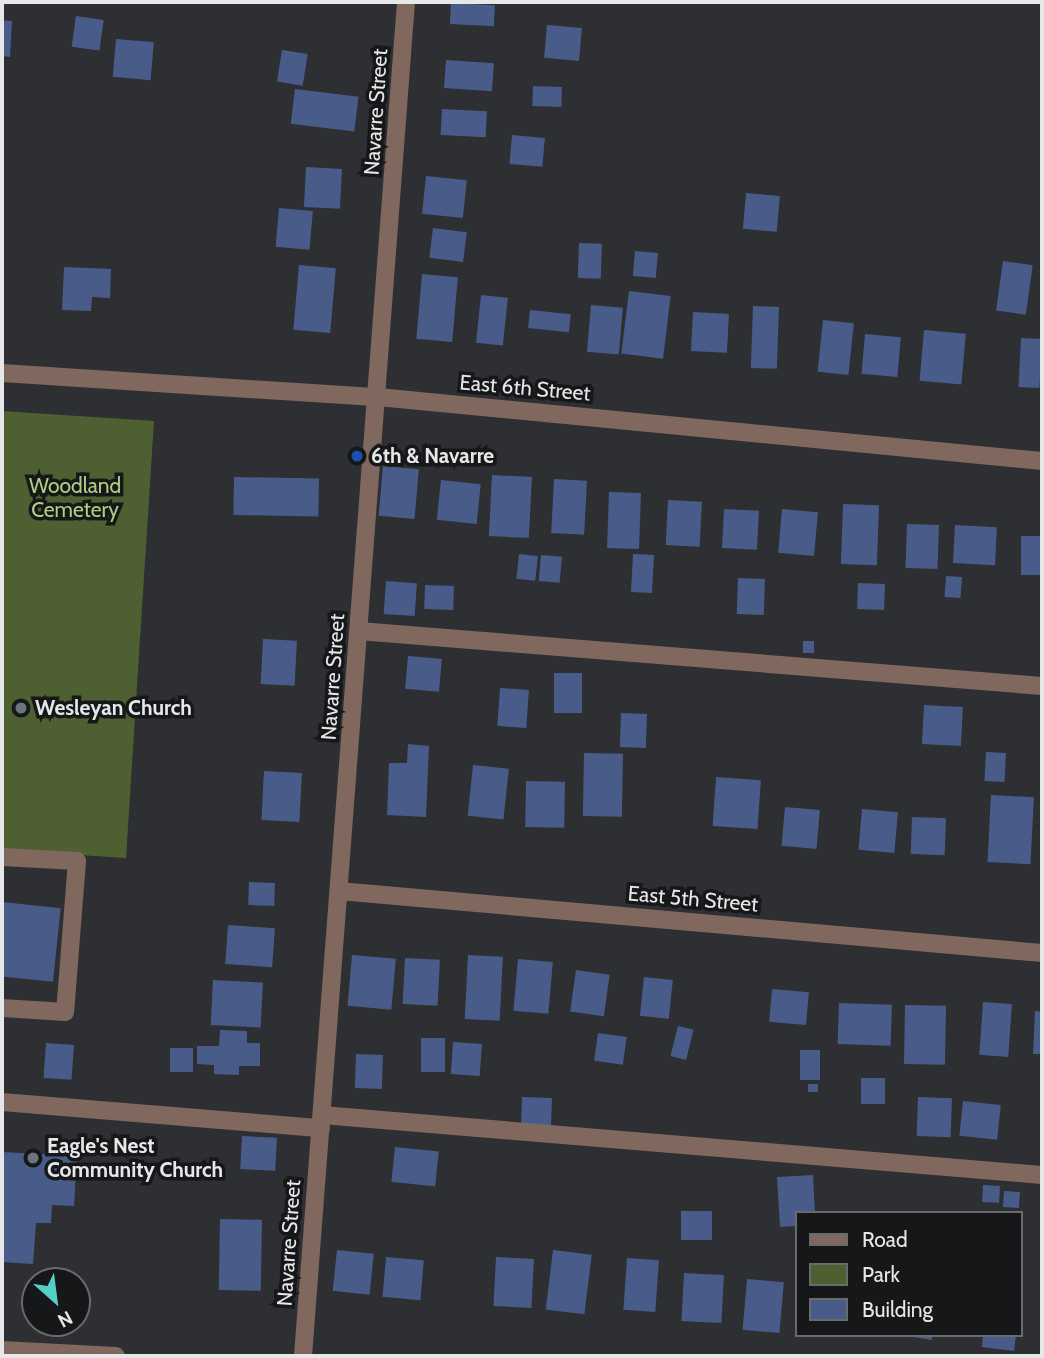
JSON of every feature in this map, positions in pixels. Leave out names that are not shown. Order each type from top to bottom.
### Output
[{"type":"street","name":"Navarre Street","points":[[303,1356],[407,2]]},
{"type":"street","name":"East 6th Street","points":[[2,373],[378,397],[1042,461]]},
{"type":"street","points":[[359,631],[1042,686]]},
{"type":"street","points":[[2,857],[77,861],[65,1012],[2,1008]]},
{"type":"street","name":"East 5th Street","points":[[339,891],[1042,953]]},
{"type":"street","points":[[2,1102],[321,1122],[1042,1175]]},
{"type":"street","points":[[2,1350],[116,1356]]},
{"type":"green space","name":"Woodland Cemetery","points":[[2,411],[154,421],[126,858],[2,850]]},
{"type":"building","points":[[451,3],[495,5],[494,26],[450,24]]},
{"type":"building","points":[[76,16],[104,20],[99,51],[72,47]]},
{"type":"building","points":[[2,20],[12,21],[10,57],[2,56]]},
{"type":"building","points":[[547,25],[582,28],[579,61],[544,58]]},
{"type":"building","points":[[116,39],[154,42],[151,80],[113,77]]},
{"type":"building","points":[[282,50],[308,54],[303,86],[277,82]]},
{"type":"building","points":[[446,60],[494,63],[492,91],[444,88]]},
{"type":"building","points":[[533,86],[562,87],[561,107],[532,106]]},
{"type":"building","points":[[295,89],[359,97],[354,132],[291,124]]},
{"type":"building","points":[[442,109],[487,111],[486,137],[441,135]]},
{"type":"building","points":[[512,135],[545,138],[542,167],[509,164]]},
{"type":"building","points":[[306,167],[342,169],[340,209],[304,207]]},
{"type":"building","points":[[426,176],[467,180],[463,218],[422,214]]},
{"type":"building","points":[[746,193],[780,196],[777,232],[743,229]]},
{"type":"building","points":[[279,208],[313,211],[309,250],[276,247]]},
{"type":"building","points":[[433,228],[467,232],[463,262],[429,258]]},
{"type":"building","points":[[579,243],[602,244],[601,279],[578,278]]},
{"type":"building","points":[[635,251],[658,253],[656,278],[633,276]]},
{"type":"building","points":[[1003,261],[1033,265],[1026,315],[996,311]]},
{"type":"building","points":[[299,265],[336,268],[330,333],[293,330]]},
{"type":"building","points":[[64,267],[111,269],[110,298],[92,297],[91,311],[62,310]]},
{"type":"building","points":[[422,274],[458,277],[452,342],[416,339]]},
{"type":"building","points":[[629,291],[671,296],[663,359],[621,354]]},
{"type":"building","points":[[481,295],[508,298],[503,346],[476,343]]},
{"type":"building","points":[[591,305],[623,308],[619,355],[587,352]]},
{"type":"building","points":[[753,306],[779,307],[777,369],[751,368]]},
{"type":"building","points":[[530,310],[571,314],[569,332],[528,328]]},
{"type":"building","points":[[693,312],[729,314],[727,353],[691,351]]},
{"type":"building","points":[[823,320],[854,323],[848,375],[818,372]]},
{"type":"building","points":[[924,330],[966,334],[961,384],[920,381]]},
{"type":"building","points":[[865,334],[901,337],[897,377],[862,374]]},
{"type":"building","points":[[1021,338],[1042,339],[1039,388],[1018,387]]},
{"type":"building","points":[[383,466],[419,469],[415,519],[379,516]]},
{"type":"building","points":[[492,475],[532,477],[529,538],[489,536]]},
{"type":"building","points":[[234,477],[319,478],[318,516],[233,515]]},
{"type":"building","points":[[554,479],[587,481],[584,535],[551,533]]},
{"type":"building","points":[[441,480],[481,484],[477,524],[437,520]]},
{"type":"building","points":[[609,492],[641,493],[639,549],[607,548]]},
{"type":"building","points":[[668,500],[702,502],[700,547],[666,545]]},
{"type":"building","points":[[843,504],[879,505],[877,565],[841,564]]},
{"type":"building","points":[[724,509],[759,511],[757,550],[722,548]]},
{"type":"building","points":[[782,509],[818,512],[814,556],[778,553]]},
{"type":"building","points":[[907,524],[939,525],[937,569],[905,568]]},
{"type":"building","points":[[955,525],[997,527],[995,565],[953,563]]},
{"type":"building","points":[[1021,536],[1042,536],[1042,575],[1021,575]]},
{"type":"building","points":[[519,554],[538,556],[535,581],[516,579]]},
{"type":"building","points":[[633,554],[654,555],[652,593],[631,592]]},
{"type":"building","points":[[541,555],[562,557],[560,583],[539,581]]},
{"type":"building","points":[[946,576],[962,577],[960,598],[945,597]]},
{"type":"building","points":[[738,578],[765,579],[764,615],[737,614]]},
{"type":"building","points":[[386,581],[417,583],[415,616],[384,614]]},
{"type":"building","points":[[858,583],[885,584],[884,610],[857,609]]},
{"type":"building","points":[[425,585],[454,586],[453,610],[424,609]]},
{"type":"building","points":[[263,639],[297,641],[295,686],[261,684]]},
{"type":"building","points":[[803,641],[814,641],[814,653],[803,653]]},
{"type":"building","points":[[408,656],[442,659],[439,692],[405,689]]},
{"type":"building","points":[[554,673],[582,673],[582,713],[554,713]]},
{"type":"building","points":[[500,688],[529,690],[526,728],[497,726]]},
{"type":"building","points":[[924,705],[963,707],[961,746],[922,744]]},
{"type":"building","points":[[621,713],[647,714],[646,748],[620,747]]},
{"type":"building","points":[[408,744],[429,746],[426,817],[387,815],[389,763],[407,763]]},
{"type":"building","points":[[986,752],[1006,753],[1004,782],[984,781]]},
{"type":"building","points":[[584,753],[623,754],[622,817],[583,816]]},
{"type":"building","points":[[473,765],[509,769],[503,819],[468,816]]},
{"type":"building","points":[[264,771],[302,773],[299,822],[261,820]]},
{"type":"building","points":[[716,777],[761,780],[757,829],[713,826]]},
{"type":"building","points":[[526,781],[565,782],[564,828],[525,827]]},
{"type":"building","points":[[991,795],[1034,797],[1030,864],[987,862]]},
{"type":"building","points":[[785,807],[820,810],[816,849],[782,846]]},
{"type":"building","points":[[862,809],[898,812],[894,853],[858,850]]},
{"type":"building","points":[[912,817],[946,818],[945,855],[911,854]]},
{"type":"building","points":[[249,882],[275,883],[274,906],[248,905]]},
{"type":"building","points":[[2,902],[61,908],[53,982],[2,976]]},
{"type":"building","points":[[228,925],[275,928],[272,967],[225,964]]},
{"type":"building","points":[[352,955],[396,959],[391,1010],[348,1006]]},
{"type":"building","points":[[468,955],[503,957],[500,1021],[465,1019]]},
{"type":"building","points":[[405,958],[440,960],[438,1006],[403,1004]]},
{"type":"building","points":[[518,959],[553,962],[548,1014],[513,1011]]},
{"type":"building","points":[[576,970],[610,975],[604,1016],[570,1012]]},
{"type":"building","points":[[644,977],[673,980],[669,1019],[640,1016]]},
{"type":"building","points":[[213,980],[263,983],[261,1028],[211,1025]]},
{"type":"building","points":[[772,989],[809,992],[806,1025],[769,1022]]},
{"type":"building","points":[[983,1002],[1012,1004],[1008,1057],[979,1055]]},
{"type":"building","points":[[839,1003],[892,1005],[891,1046],[838,1044]]},
{"type":"building","points":[[905,1005],[946,1006],[945,1065],[904,1064]]},
{"type":"building","points":[[1035,1011],[1042,1012],[1042,1054],[1033,1054]]},
{"type":"building","points":[[678,1026],[694,1030],[686,1060],[671,1056]]},
{"type":"building","points":[[220,1030],[247,1031],[247,1043],[260,1043],[260,1066],[239,1066],[239,1075],[214,1074],[214,1065],[197,1064],[197,1046],[219,1046]]},
{"type":"building","points":[[598,1033],[627,1037],[623,1065],[594,1061]]},
{"type":"building","points":[[421,1038],[445,1038],[445,1072],[421,1072]]},
{"type":"building","points":[[453,1042],[482,1044],[480,1076],[451,1074]]},
{"type":"building","points":[[46,1043],[74,1045],[71,1080],[44,1078]]},
{"type":"building","points":[[170,1048],[193,1048],[193,1072],[170,1072]]},
{"type":"building","points":[[800,1050],[820,1050],[820,1080],[800,1080]]},
{"type":"building","points":[[356,1054],[383,1055],[382,1089],[355,1088]]},
{"type":"building","points":[[861,1078],[885,1078],[885,1104],[861,1104]]},
{"type":"building","points":[[808,1084],[818,1084],[818,1092],[808,1092]]},
{"type":"building","points":[[522,1097],[552,1098],[551,1127],[521,1126]]},
{"type":"building","points":[[918,1097],[952,1098],[951,1137],[917,1136]]},
{"type":"building","points":[[963,1101],[1001,1105],[997,1140],[959,1136]]},
{"type":"building","points":[[242,1136],[277,1138],[275,1171],[240,1169]]},
{"type":"building","points":[[395,1147],[439,1152],[435,1186],[391,1182]]},
{"type":"building","points":[[2,1152],[77,1156],[74,1206],[52,1205],[51,1223],[36,1223],[33,1264],[2,1262]]},
{"type":"building","points":[[813,1175],[815,1211],[796,1211],[796,1226],[780,1227],[777,1177]]},
{"type":"building","points":[[983,1185],[1000,1186],[999,1203],[982,1202]]},
{"type":"building","points":[[1004,1191],[1020,1192],[1019,1208],[1003,1207]]},
{"type":"building","points":[[681,1211],[712,1211],[712,1240],[681,1240]]},
{"type":"building","points":[[220,1219],[262,1220],[261,1291],[219,1290]]},
{"type":"building","points":[[337,1250],[374,1254],[370,1295],[333,1291]]},
{"type":"building","points":[[553,1250],[592,1255],[584,1314],[546,1310]]},
{"type":"building","points":[[386,1257],[424,1260],[420,1300],[383,1297]]},
{"type":"building","points":[[496,1257],[534,1259],[531,1308],[493,1306]]},
{"type":"building","points":[[627,1258],[659,1260],[655,1312],[623,1310]]},
{"type":"building","points":[[684,1273],[724,1275],[721,1323],[681,1321]]},
{"type":"building","points":[[747,1279],[784,1282],[779,1333],[743,1330]]},
{"type":"building","points":[[983,1337],[1016,1337],[1014,1351],[982,1347]]},
{"type":"place","name":"6th & Navarre","points":[[357,456]]},
{"type":"place","name":"Wesleyan Church","points":[[21,708]]},
{"type":"place","name":"Eagle's Nest Community Church","points":[[33,1158]]}]
